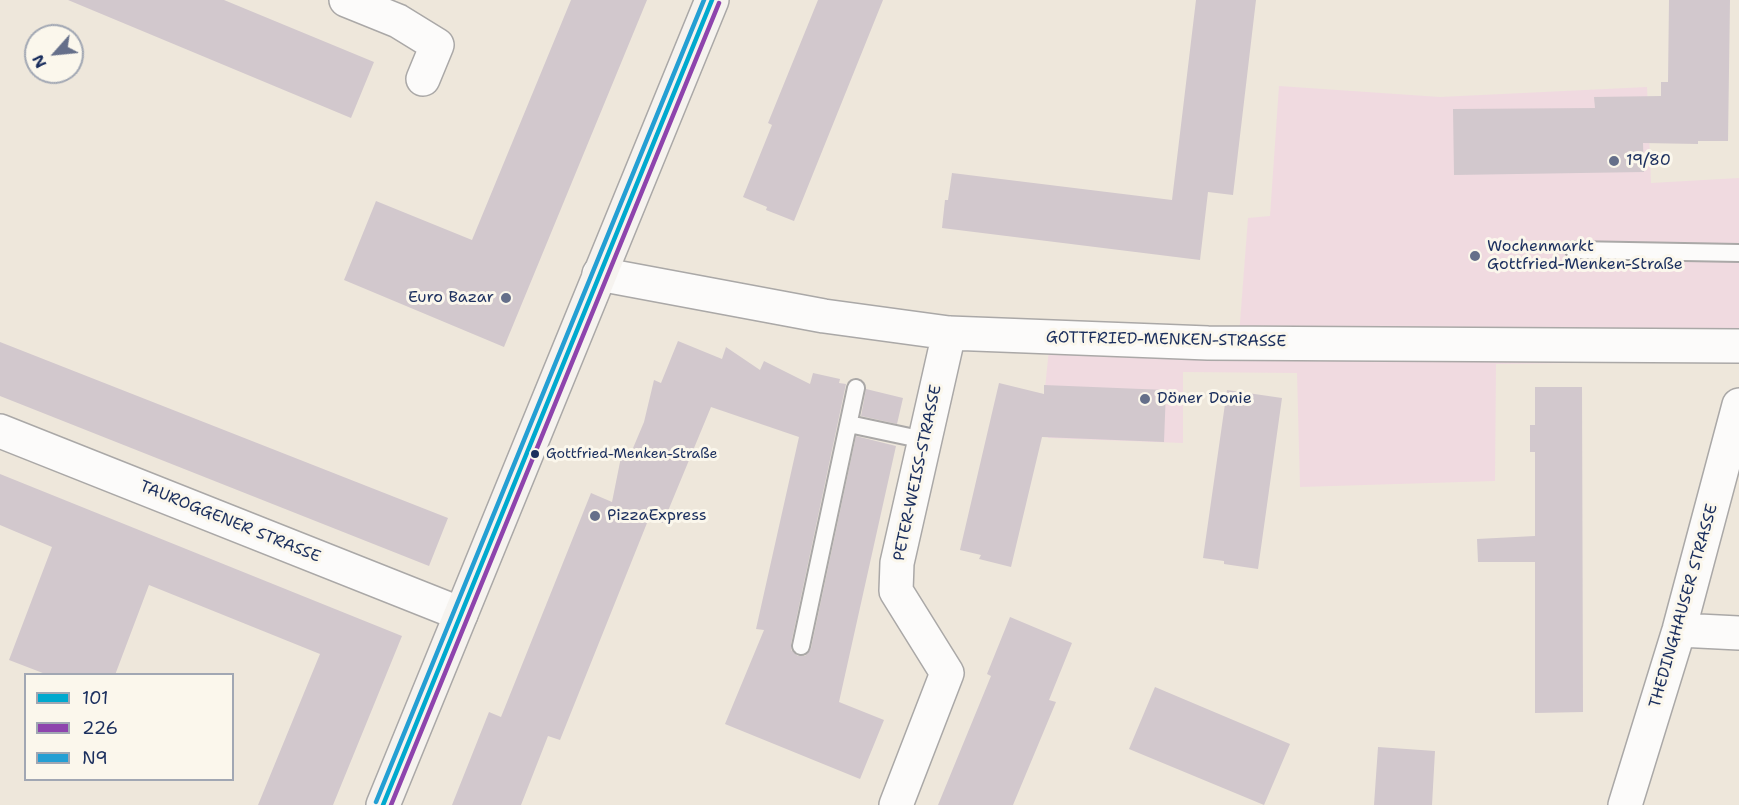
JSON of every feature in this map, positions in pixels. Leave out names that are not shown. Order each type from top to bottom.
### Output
[{"type":"street","points":[[346,0],[398,21],[437,45],[423,79]]},
{"type":"street","points":[[383,805],[712,0]]},
{"type":"street","name":"GOTTFRIED-MENKEN-STRASSE","points":[[599,274],[824,316],[949,333],[1208,343],[1739,346]]},
{"type":"street","name":"PETER-WEISS-STRASSE","points":[[896,805],[947,674],[896,591],[897,563],[949,333]]},
{"type":"street","name":"THEDINGHAUSER STRASSE","points":[[1625,805],[1679,630],[1739,405]]},
{"type":"street","name":"TAUROGGENER STRASSE","points":[[0,431],[461,614]]},
{"type":"street","points":[[1679,630],[1739,633]]},
{"type":"lane","points":[[1574,250],[1739,253]]},
{"type":"lane","points":[[801,646],[856,388]]},
{"type":"lane","points":[[849,424],[924,440]]},
{"type":"shaded area","points":[[1279,86],[1440,97],[1647,87],[1651,183],[1739,178],[1739,361],[1496,364],[1495,481],[1300,487],[1297,373],[1183,372],[1183,443],[1048,438],[1044,398],[1051,330],[1239,335],[1248,218],[1270,216]]},
{"type":"building","points":[[68,0],[224,0],[374,62],[351,118]]},
{"type":"building","points":[[571,0],[647,0],[504,347],[344,280],[376,201],[472,240]]},
{"type":"building","points":[[818,0],[883,0],[794,221],[766,210],[767,207],[743,197],[772,125],[768,123]]},
{"type":"building","points":[[1196,0],[1256,0],[1233,195],[1208,192],[1200,260],[942,228],[945,200],[948,200],[952,173],[1172,200]]},
{"type":"building","points":[[1669,0],[1730,0],[1728,141],[1698,141],[1698,144],[1643,143],[1644,172],[1454,175],[1453,109],[1595,108],[1594,97],[1661,96],[1661,82],[1668,82]]},
{"type":"building","points":[[678,341],[722,359],[726,347],[760,370],[764,361],[810,384],[813,373],[840,379],[839,383],[846,384],[791,644],[791,650],[798,656],[805,656],[811,648],[856,436],[896,446],[839,702],[884,720],[860,779],[725,724],[764,630],[756,629],[799,437],[711,407],[663,523],[649,518],[560,740],[548,736],[521,805],[452,805],[489,712],[501,717],[591,493],[612,502],[621,457],[628,460],[644,422],[654,380],[661,383]]},
{"type":"building","points":[[0,342],[448,518],[429,566],[0,396]]},
{"type":"building","points":[[999,383],[1044,394],[1044,385],[1166,390],[1164,442],[1042,437],[1011,567],[979,559],[981,555],[960,550]]},
{"type":"building","points":[[1535,387],[1582,387],[1583,712],[1535,713],[1535,562],[1478,562],[1477,539],[1535,536],[1535,452],[1530,452],[1530,425],[1535,425]]},
{"type":"building","points":[[866,389],[903,398],[897,424],[861,416]]},
{"type":"building","points":[[1227,390],[1282,398],[1258,569],[1203,558]]},
{"type":"building","points":[[0,474],[402,636],[333,805],[258,805],[320,654],[149,585],[116,673],[43,673],[9,660],[52,547],[0,525]]},
{"type":"building","points":[[1010,617],[1072,643],[1049,700],[1056,702],[1013,805],[938,805],[991,676],[987,674]]},
{"type":"building","points":[[1155,687],[1290,744],[1264,805],[1129,749]]},
{"type":"building","points":[[1378,747],[1435,751],[1432,805],[1374,805]]},
{"type":"transit line","name":"N9","points":[[376,802],[704,0]]},
{"type":"transit line","name":"101","points":[[383,805],[712,0]]},
{"type":"transit line","name":"226","points":[[391,805],[719,3]]},
{"type":"place","name":"19/80","points":[[1614,161]]},
{"type":"place","name":"Wochenmarkt Gottfried-Menken-Straße","points":[[1475,256]]},
{"type":"place","name":"Euro Bazar","points":[[506,298]]},
{"type":"place","name":"Döner Donie","points":[[1145,399]]},
{"type":"place","name":"Gottfried-Menken-Straße","points":[[535,454]]},
{"type":"place","name":"PizzaExpress","points":[[595,516]]}]
